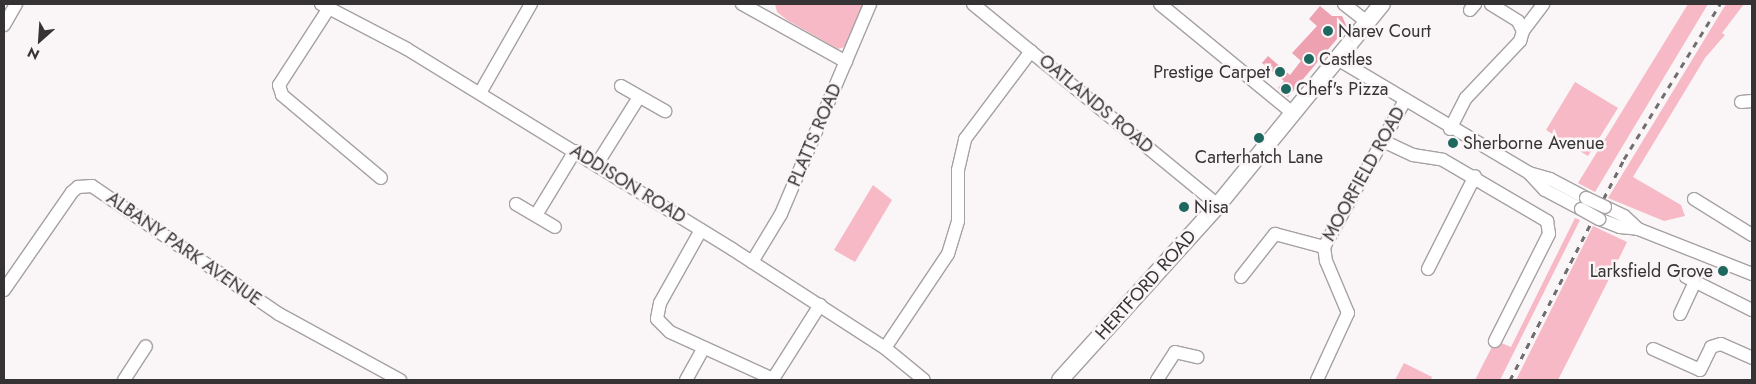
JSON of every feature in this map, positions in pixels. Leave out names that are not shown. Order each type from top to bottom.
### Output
[{"type":"main road","name":"HERTFORD ROAD","points":[[1060,380],[1218,205],[1338,60],[1366,21],[1382,4]]},
{"type":"street","points":[[4,25],[16,4]]},
{"type":"street","points":[[480,93],[531,4]]},
{"type":"street","points":[[742,4],[759,8],[846,62]]},
{"type":"street","name":"PLATTS ROAD","points":[[752,262],[781,214],[870,4]]},
{"type":"street","name":"OATLANDS ROAD","points":[[973,4],[1218,205]]},
{"type":"street","points":[[1160,4],[1294,114]]},
{"type":"street","points":[[1344,4],[1366,21]]},
{"type":"street","points":[[1491,4],[1518,21],[1524,31]]},
{"type":"street","points":[[1450,129],[1466,98],[1515,51],[1524,31],[1543,4]]},
{"type":"street","points":[[325,6],[279,85],[282,95],[381,178]]},
{"type":"street","name":"ADDISON ROAD","points":[[325,6],[480,93],[597,164],[885,348],[924,380]]},
{"type":"street","points":[[885,348],[948,254],[958,221],[958,170],[965,139],[1032,51]]},
{"type":"street","points":[[1338,60],[1450,129],[1529,174],[1545,190],[1584,204],[1602,213],[1620,228],[1638,229],[1752,274]]},
{"type":"street","points":[[621,86],[665,111]]},
{"type":"street","points":[[597,164],[639,97]]},
{"type":"street","name":"MOORFIELD ROAD","points":[[1316,380],[1354,312],[1326,261],[1324,248],[1404,100]]},
{"type":"street","points":[[1383,141],[1413,155],[1443,160],[1475,176],[1547,221],[1549,234],[1495,341]]},
{"type":"street","points":[[536,215],[575,152]]},
{"type":"street","points":[[1428,269],[1475,176]]},
{"type":"street","name":"ALBANY PARK AVENUE","points":[[4,290],[72,192],[78,187],[92,186],[279,314],[400,380]]},
{"type":"street","points":[[1694,199],[1752,235]]},
{"type":"street","points":[[516,204],[555,227]]},
{"type":"street","points":[[701,230],[660,303],[657,319],[670,332],[702,349],[772,379],[820,306]]},
{"type":"street","name":"MOORFIELD ROAD","points":[[1241,277],[1275,234],[1324,248]]},
{"type":"street","points":[[1680,314],[1690,279],[1752,310]]},
{"type":"street","points":[[1653,349],[1701,375],[1711,347],[1720,344],[1752,358]]},
{"type":"street","points":[[124,380],[146,346]]},
{"type":"street","points":[[686,380],[702,349]]},
{"type":"street","points":[[1157,380],[1175,352],[1197,357]]},
{"type":"shaded area","points":[[775,4],[869,4],[848,46],[838,49],[787,20],[777,12]]},
{"type":"shaded area","points":[[1688,4],[1708,4],[1595,192],[1578,183]]},
{"type":"shaded area","points":[[1726,4],[1744,4],[1722,33],[1725,35],[1705,58],[1633,177],[1681,205],[1685,216],[1664,221],[1608,198]]},
{"type":"shaded area","points":[[1575,82],[1618,108],[1588,156],[1546,130]]},
{"type":"shaded area","points":[[873,185],[892,200],[855,262],[834,250]]},
{"type":"shaded area","points":[[1575,218],[1580,220],[1500,380],[1475,380],[1493,345],[1496,347],[1499,342],[1511,347]]},
{"type":"shaded area","points":[[1593,226],[1627,242],[1607,283],[1558,380],[1516,380]]},
{"type":"shaded area","points":[[1404,363],[1432,377],[1431,380],[1395,380]]},
{"type":"building","points":[[1320,6],[1332,16],[1342,16],[1347,27],[1288,97],[1278,88],[1284,81],[1262,63],[1268,56],[1290,75],[1301,61],[1292,53],[1317,26],[1309,19]]},
{"type":"railway","points":[[1510,380],[1624,159],[1720,4]]},
{"type":"place","name":"Narev Court","points":[[1328,31]]},
{"type":"place","name":"Castles","points":[[1309,59]]},
{"type":"place","name":"Prestige Carpet","points":[[1280,72]]},
{"type":"place","name":"Chef's Pizza","points":[[1286,89]]},
{"type":"place","name":"Carterhatch Lane","points":[[1259,138]]},
{"type":"place","name":"Sherborne Avenue","points":[[1453,143]]},
{"type":"place","name":"Nisa","points":[[1184,207]]},
{"type":"place","name":"Larksfield Grove","points":[[1723,271]]}]
